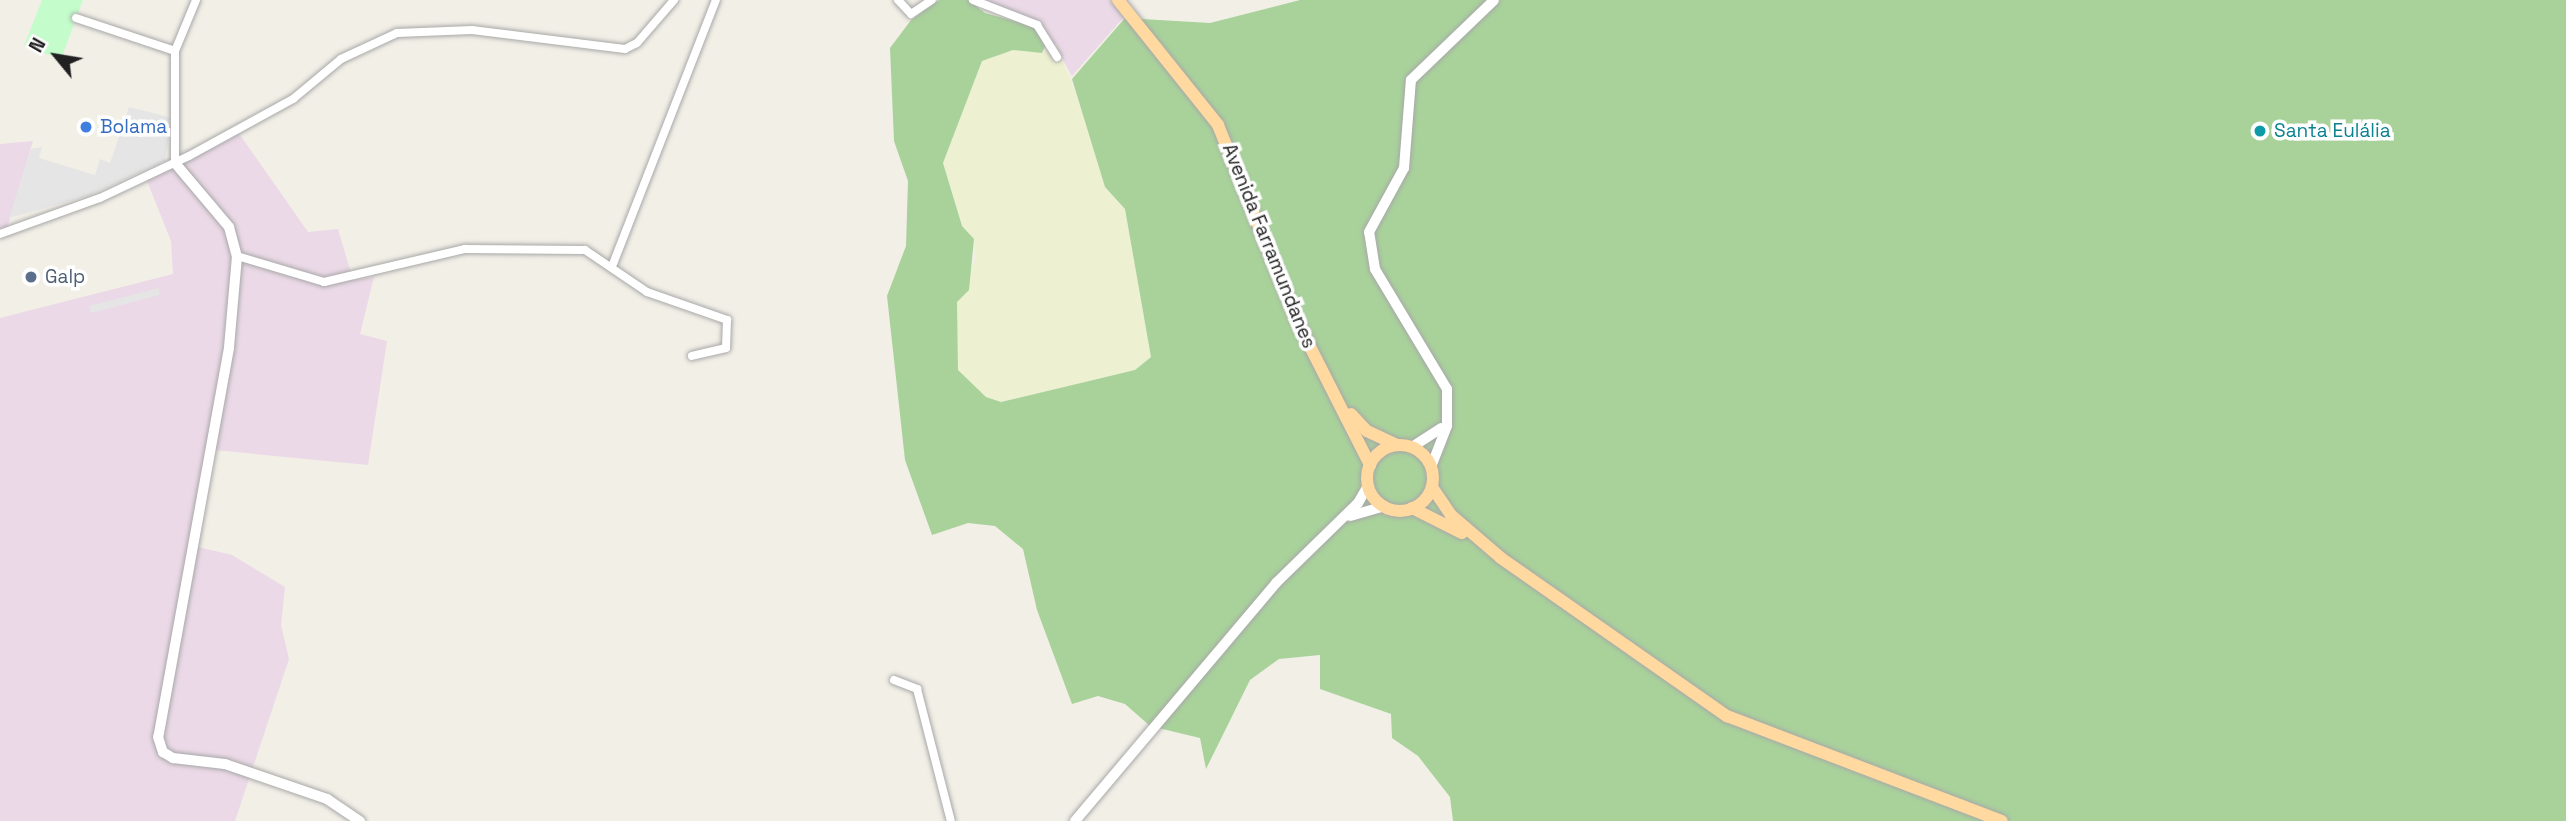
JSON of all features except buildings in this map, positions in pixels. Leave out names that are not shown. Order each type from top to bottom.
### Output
[{"type":"main road","name":"Avenida Farramundanes","points":[[1118,0],[1219,125],[1296,319],[1337,398]]},
{"type":"main road","points":[[1337,398],[1367,431],[1397,445],[1412,447],[1431,467],[1432,487],[1451,515],[1502,558],[1727,716],[2002,821]]},
{"type":"main road","points":[[1337,398],[1370,465],[1368,485],[1384,506],[1412,508],[1502,558]]},
{"type":"main road","points":[[1370,465],[1397,445]]},
{"type":"main road","points":[[1412,508],[1432,487]]},
{"type":"street","points":[[197,0],[175,51],[175,163],[229,227],[237,256],[229,348],[158,737],[163,752],[173,758],[225,764],[327,799],[360,821]]},
{"type":"street","points":[[0,233],[100,198],[175,163],[293,99],[341,59],[397,33],[472,30],[625,49],[637,44],[674,0]]},
{"type":"street","points":[[613,264],[716,0]]},
{"type":"street","points":[[898,0],[911,14],[932,0]]},
{"type":"street","points":[[974,0],[1037,26],[1058,57]]},
{"type":"street","points":[[1431,467],[1448,416],[1447,389],[1375,269],[1369,232],[1404,168],[1411,80],[1494,0]]},
{"type":"street","points":[[76,18],[175,51]]},
{"type":"street","points":[[237,256],[324,282],[465,249],[584,250],[613,264],[647,292],[727,320],[726,348],[692,356]]},
{"type":"street","points":[[1412,447],[1432,439],[1448,416]]},
{"type":"street","points":[[1075,821],[1276,583],[1341,521],[1368,485]]},
{"type":"street","points":[[1341,521],[1384,506]]},
{"type":"street","points":[[894,680],[917,689],[951,821]]},
{"type":"shaded area","points":[[975,0],[1110,0],[1124,17],[1072,76],[1040,21]]},
{"type":"shaded area","points":[[129,107],[172,118],[165,161],[88,196],[9,218],[31,149],[42,147],[39,158],[95,175],[100,159],[110,163]]},
{"type":"shaded area","points":[[238,132],[308,232],[338,229],[353,280],[374,277],[360,334],[387,341],[368,465],[214,450],[198,547],[232,555],[285,587],[281,625],[289,659],[235,821],[0,821],[0,318],[173,274],[171,241],[145,176]]},
{"type":"shaded area","points":[[33,141],[6,232],[0,234],[0,144]]},
{"type":"shaded area","points":[[159,288],[160,295],[91,313],[89,306]]},
{"type":"green space","points":[[42,0],[83,0],[61,59],[24,46]]},
{"type":"green space","points":[[939,0],[968,0],[985,13],[1036,27],[1047,42],[1042,53],[1013,50],[982,61],[943,163],[962,226],[974,239],[969,290],[957,302],[958,370],[986,397],[1001,402],[1135,370],[1151,357],[1125,209],[1105,187],[1072,79],[1125,18],[1210,23],[1300,0],[2566,0],[2566,821],[1453,821],[1450,797],[1418,756],[1392,738],[1391,714],[1320,689],[1320,655],[1279,659],[1250,680],[1206,769],[1200,738],[1150,726],[1125,704],[1098,696],[1072,704],[1037,610],[1023,549],[995,526],[968,523],[932,535],[905,460],[887,296],[906,246],[908,181],[894,141],[890,48],[911,20]]},
{"type":"green space","points":[[1056,44],[1094,138],[1105,187],[1125,209],[1151,357],[1135,370],[1001,402],[986,397],[958,370],[957,302],[975,260],[974,239],[962,226],[943,163],[982,61],[1013,50],[1042,53]]},
{"type":"place","name":"Bolama","points":[[86,127]]},
{"type":"place","name":"Santa Eulália","points":[[2260,131]]},
{"type":"place","name":"Galp","points":[[31,277]]}]
